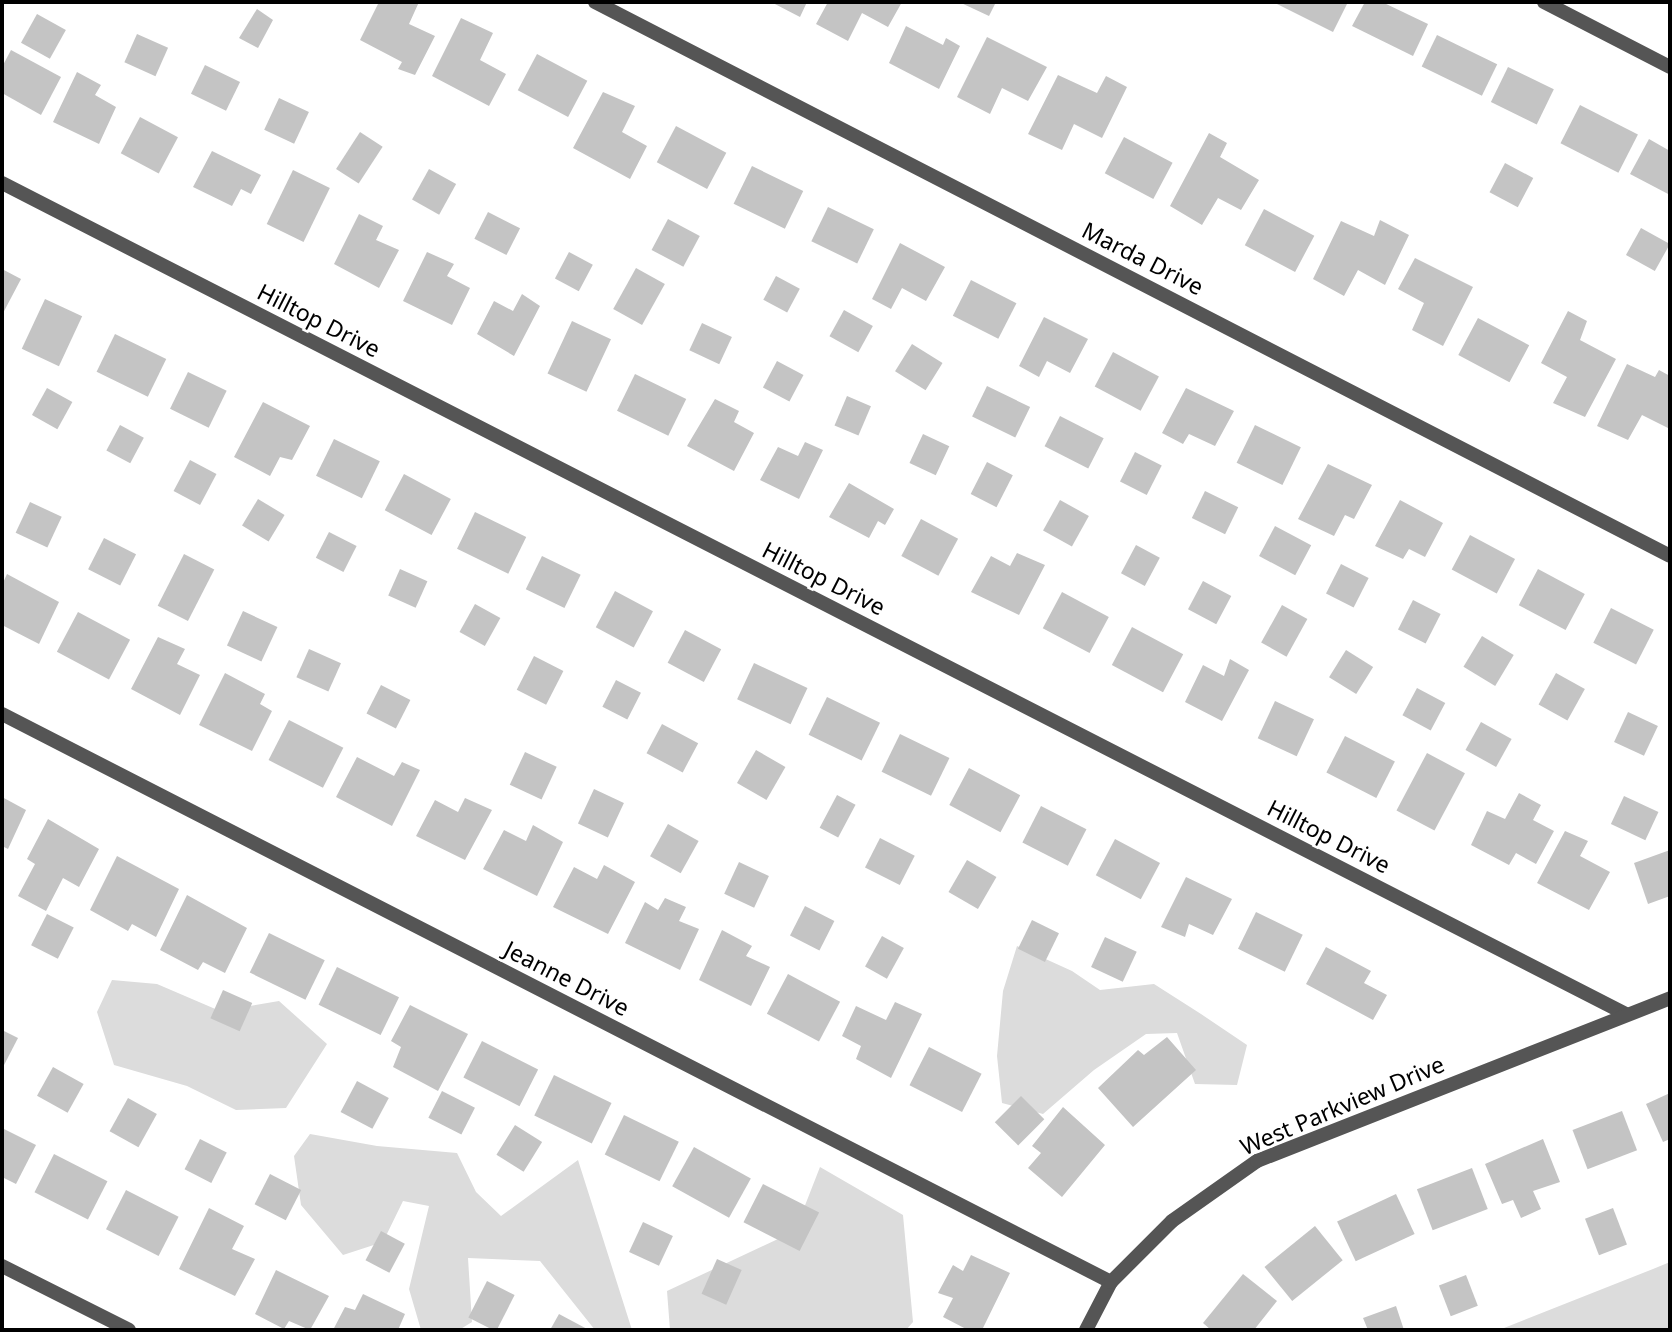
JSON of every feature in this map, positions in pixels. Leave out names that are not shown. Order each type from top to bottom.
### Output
[{"type":"street","name":"Marda Drive","points":[[595,2],[1670,556]]},
{"type":"street","points":[[1545,2],[1670,67]]},
{"type":"street","name":"Hilltop Drive","points":[[2,183],[1626,1014]]},
{"type":"street","name":"Jeanne Drive","points":[[2,715],[1111,1282]]},
{"type":"street","name":"West Parkview Drive","points":[[1086,1330],[1111,1282],[1172,1221],[1256,1161],[1670,998]]},
{"type":"street","points":[[2,1266],[129,1330]]},
{"type":"shaded area","points":[[1017,946],[1072,971],[1100,990],[1154,984],[1247,1045],[1237,1085],[1195,1084],[1177,1033],[1146,1034],[1094,1070],[1043,1114],[1002,1103],[997,1056],[1003,991]]},
{"type":"shaded area","points":[[112,980],[157,984],[220,1011],[279,1001],[327,1044],[286,1108],[236,1110],[187,1086],[114,1065],[97,1012]]},
{"type":"shaded area","points":[[310,1134],[377,1146],[457,1153],[476,1192],[501,1216],[578,1160],[632,1330],[595,1330],[540,1261],[468,1258],[472,1322],[459,1330],[421,1330],[409,1289],[429,1206],[403,1201],[383,1242],[343,1255],[301,1205],[294,1156]]},
{"type":"shaded area","points":[[820,1167],[903,1215],[913,1322],[906,1330],[670,1330],[667,1291],[795,1231]]},
{"type":"shaded area","points":[[1670,1262],[1670,1330],[1499,1330],[1653,1269]]},
{"type":"building","points":[[379,2],[419,2],[409,24],[435,36],[415,75],[398,69],[402,62],[360,40]]},
{"type":"building","points":[[771,2],[807,2],[800,17]]},
{"type":"building","points":[[828,2],[902,2],[888,27],[862,13],[848,41],[816,24]]},
{"type":"building","points":[[959,2],[996,2],[989,16]]},
{"type":"building","points":[[1348,2],[1333,32],[1277,4]]},
{"type":"building","points":[[1365,2],[1382,2],[1428,24],[1413,56],[1352,26]]},
{"type":"building","points":[[257,9],[273,20],[258,48],[239,38]]},
{"type":"building","points":[[37,14],[66,30],[50,59],[21,43]]},
{"type":"building","points":[[461,18],[493,33],[480,60],[506,74],[489,106],[432,76]]},
{"type":"building","points":[[906,26],[943,45],[946,38],[960,46],[939,89],[889,63]]},
{"type":"building","points":[[137,34],[168,48],[155,76],[124,62]]},
{"type":"building","points":[[1437,35],[1497,64],[1482,96],[1422,66]]},
{"type":"building","points":[[987,37],[1047,67],[1028,101],[1002,88],[990,114],[957,97]]},
{"type":"building","points":[[11,50],[61,77],[41,115],[2,93],[2,67]]},
{"type":"building","points":[[537,54],[587,81],[568,117],[518,90]]},
{"type":"building","points":[[205,65],[240,82],[226,111],[191,94]]},
{"type":"building","points":[[1508,67],[1554,89],[1537,124],[1491,102]]},
{"type":"building","points":[[77,72],[101,85],[95,95],[116,107],[99,144],[53,122]]},
{"type":"building","points":[[1058,75],[1097,93],[1106,76],[1127,87],[1102,138],[1074,124],[1062,150],[1028,134]]},
{"type":"building","points":[[603,92],[635,106],[622,132],[647,146],[630,179],[573,148]]},
{"type":"building","points":[[279,98],[309,112],[294,144],[264,130]]},
{"type":"building","points":[[1580,105],[1638,135],[1618,173],[1560,143]]},
{"type":"building","points":[[140,117],[178,137],[159,173],[121,153]]},
{"type":"building","points":[[676,126],[726,153],[707,189],[657,162]]},
{"type":"building","points":[[360,132],[383,147],[359,184],[336,169]]},
{"type":"building","points":[[1209,133],[1227,143],[1220,157],[1259,180],[1241,210],[1218,198],[1202,225],[1170,206]]},
{"type":"building","points":[[1124,137],[1173,163],[1153,199],[1105,173]]},
{"type":"building","points":[[1649,139],[1670,151],[1670,195],[1630,174]]},
{"type":"building","points":[[212,151],[261,175],[251,194],[241,189],[232,206],[193,187]]},
{"type":"building","points":[[1505,163],[1533,178],[1518,207],[1490,192]]},
{"type":"building","points":[[752,166],[803,191],[785,229],[734,204]]},
{"type":"building","points":[[429,169],[456,184],[439,215],[412,200]]},
{"type":"building","points":[[293,170],[330,188],[304,242],[267,224]]},
{"type":"building","points":[[828,207],[874,229],[857,264],[811,241]]},
{"type":"building","points":[[1264,209],[1314,236],[1295,272],[1245,245]]},
{"type":"building","points":[[488,212],[520,228],[506,255],[474,239]]},
{"type":"building","points":[[359,214],[383,226],[376,240],[399,250],[379,288],[334,264]]},
{"type":"building","points":[[668,219],[700,236],[683,267],[652,250]]},
{"type":"building","points":[[1380,220],[1409,235],[1385,285],[1358,270],[1344,296],[1313,279],[1341,221],[1374,236]]},
{"type":"building","points":[[1641,228],[1670,244],[1655,271],[1626,255]]},
{"type":"building","points":[[900,243],[945,267],[926,301],[902,288],[891,309],[872,299]]},
{"type":"building","points":[[427,252],[454,264],[447,276],[470,288],[452,325],[403,301]]},
{"type":"building","points":[[569,252],[593,265],[579,291],[555,278]]},
{"type":"building","points":[[1415,258],[1473,287],[1443,346],[1412,330],[1424,303],[1398,289]]},
{"type":"building","points":[[636,268],[665,284],[642,325],[613,309]]},
{"type":"building","points":[[2,269],[21,279],[2,315]]},
{"type":"building","points":[[776,276],[800,289],[787,313],[763,300]]},
{"type":"building","points":[[971,280],[1016,303],[998,339],[953,316]]},
{"type":"building","points":[[522,294],[540,306],[514,356],[477,334],[494,301],[513,311]]},
{"type":"building","points":[[45,299],[82,316],[59,366],[22,349]]},
{"type":"building","points":[[844,310],[873,326],[858,352],[829,336]]},
{"type":"building","points":[[1568,311],[1587,321],[1580,340],[1616,359],[1585,417],[1553,403],[1567,377],[1541,363]]},
{"type":"building","points":[[1044,317],[1088,339],[1070,373],[1047,361],[1039,377],[1019,366]]},
{"type":"building","points":[[1478,318],[1529,345],[1509,382],[1458,355]]},
{"type":"building","points":[[572,321],[611,339],[586,392],[547,374]]},
{"type":"building","points":[[702,323],[732,337],[719,364],[689,350]]},
{"type":"building","points":[[115,334],[166,359],[148,397],[97,372]]},
{"type":"building","points":[[912,344],[943,363],[926,390],[895,371]]},
{"type":"building","points":[[1113,352],[1159,376],[1141,411],[1095,386]]},
{"type":"building","points":[[777,361],[803,375],[789,402],[763,387]]},
{"type":"building","points":[[1627,364],[1655,377],[1659,370],[1670,376],[1668,428],[1642,415],[1628,440],[1597,426]]},
{"type":"building","points":[[188,372],[227,391],[209,428],[170,409]]},
{"type":"building","points":[[635,374],[686,399],[668,436],[617,411]]},
{"type":"building","points":[[987,386],[1030,407],[1015,438],[972,417]]},
{"type":"building","points":[[47,388],[72,402],[57,429],[32,415]]},
{"type":"building","points":[[1186,388],[1234,411],[1215,446],[1189,434],[1183,444],[1162,433]]},
{"type":"building","points":[[847,396],[871,406],[858,436],[834,425]]},
{"type":"building","points":[[715,399],[739,411],[734,422],[754,433],[734,471],[687,446]]},
{"type":"building","points":[[263,402],[310,426],[292,460],[280,457],[270,476],[234,457]]},
{"type":"building","points":[[1060,416],[1104,438],[1088,469],[1045,446]]},
{"type":"building","points":[[120,425],[144,438],[130,463],[106,451]]},
{"type":"building","points":[[1255,425],[1301,447],[1282,485],[1237,463]]},
{"type":"building","points":[[923,434],[949,446],[936,475],[909,463]]},
{"type":"building","points":[[334,439],[380,461],[362,498],[316,476]]},
{"type":"building","points":[[805,442],[823,450],[799,499],[760,480],[778,447],[798,456]]},
{"type":"building","points":[[1135,452],[1162,466],[1147,495],[1120,481]]},
{"type":"building","points":[[190,460],[216,474],[200,505],[174,491]]},
{"type":"building","points":[[987,462],[1013,475],[996,507],[971,494]]},
{"type":"building","points":[[1328,464],[1372,485],[1354,519],[1345,515],[1334,536],[1298,519]]},
{"type":"building","points":[[404,474],[451,499],[432,535],[385,510]]},
{"type":"building","points":[[849,483],[894,509],[885,525],[878,521],[869,538],[829,517]]},
{"type":"building","points":[[1205,491],[1238,507],[1225,534],[1192,518]]},
{"type":"building","points":[[258,499],[285,515],[269,542],[242,526]]},
{"type":"building","points":[[1060,500],[1089,516],[1072,547],[1043,531]]},
{"type":"building","points":[[1400,500],[1443,523],[1425,557],[1409,549],[1403,559],[1375,546]]},
{"type":"building","points":[[30,502],[62,517],[47,548],[16,533]]},
{"type":"building","points":[[475,512],[526,537],[508,574],[457,549]]},
{"type":"building","points":[[921,519],[958,539],[938,576],[901,556]]},
{"type":"building","points":[[1275,526],[1311,545],[1295,575],[1259,556]]},
{"type":"building","points":[[329,532],[357,546],[343,572],[316,558]]},
{"type":"building","points":[[1470,535],[1515,559],[1497,593],[1452,569]]},
{"type":"building","points":[[104,538],[136,554],[120,586],[88,569]]},
{"type":"building","points":[[1136,545],[1160,558],[1145,586],[1121,573]]},
{"type":"building","points":[[1017,553],[1045,565],[1019,615],[971,592],[991,556],[1010,566]]},
{"type":"building","points":[[184,554],[214,569],[188,621],[158,606]]},
{"type":"building","points":[[542,556],[581,575],[564,608],[526,589]]},
{"type":"building","points":[[1341,564],[1369,578],[1354,607],[1326,593]]},
{"type":"building","points":[[400,569],[427,581],[416,608],[388,595]]},
{"type":"building","points":[[1538,569],[1585,594],[1566,630],[1519,605]]},
{"type":"building","points":[[7,574],[59,602],[39,644],[2,625],[2,585]]},
{"type":"building","points":[[1203,581],[1231,596],[1216,624],[1188,609]]},
{"type":"building","points":[[615,591],[653,611],[634,647],[596,627]]},
{"type":"building","points":[[1062,592],[1109,617],[1090,653],[1043,628]]},
{"type":"building","points":[[1413,600],[1441,614],[1426,643],[1398,629]]},
{"type":"building","points":[[475,604],[500,618],[485,646],[459,632]]},
{"type":"building","points":[[1282,605],[1307,619],[1287,657],[1261,643]]},
{"type":"building","points":[[1611,608],[1654,630],[1636,665],[1593,643]]},
{"type":"building","points":[[243,611],[277,627],[261,661],[227,645]]},
{"type":"building","points":[[78,612],[130,640],[109,679],[57,652]]},
{"type":"building","points":[[1132,627],[1183,654],[1163,692],[1112,665]]},
{"type":"building","points":[[685,630],[721,649],[704,682],[668,663]]},
{"type":"building","points":[[1482,636],[1514,655],[1495,686],[1463,667]]},
{"type":"building","points":[[158,637],[185,649],[177,664],[200,675],[180,715],[131,689]]},
{"type":"building","points":[[309,649],[341,663],[328,692],[296,677]]},
{"type":"building","points":[[1346,650],[1373,667],[1356,694],[1329,677]]},
{"type":"building","points":[[534,656],[563,671],[546,705],[517,690]]},
{"type":"building","points":[[1230,659],[1249,670],[1222,721],[1185,702],[1203,665],[1224,676]]},
{"type":"building","points":[[754,663],[807,688],[791,724],[737,699]]},
{"type":"building","points":[[225,673],[265,694],[260,704],[272,711],[252,751],[199,725]]},
{"type":"building","points":[[1556,673],[1585,689],[1567,720],[1539,704]]},
{"type":"building","points":[[616,680],[641,693],[627,719],[602,707]]},
{"type":"building","points":[[381,685],[410,700],[396,728],[366,714]]},
{"type":"building","points":[[1417,688],[1445,703],[1431,730],[1402,715]]},
{"type":"building","points":[[827,697],[880,723],[862,761],[809,735]]},
{"type":"building","points":[[1275,701],[1314,719],[1297,756],[1258,738]]},
{"type":"building","points":[[1628,712],[1658,726],[1644,756],[1614,742]]},
{"type":"building","points":[[289,720],[343,748],[323,788],[269,760]]},
{"type":"building","points":[[1481,722],[1512,739],[1496,767],[1465,750]]},
{"type":"building","points":[[662,724],[698,743],[683,772],[647,753]]},
{"type":"building","points":[[900,734],[949,758],[931,796],[882,772]]},
{"type":"building","points":[[1345,736],[1395,761],[1376,798],[1326,773]]},
{"type":"building","points":[[756,750],[785,767],[766,800],[737,783]]},
{"type":"building","points":[[525,752],[557,767],[542,799],[510,785]]},
{"type":"building","points":[[1427,753],[1465,773],[1434,831],[1396,810]]},
{"type":"building","points":[[357,757],[394,776],[402,762],[420,770],[392,826],[336,797]]},
{"type":"building","points":[[969,768],[1020,795],[1000,832],[949,805]]},
{"type":"building","points":[[594,789],[624,803],[608,837],[578,823]]},
{"type":"building","points":[[1519,793],[1541,805],[1533,820],[1554,831],[1536,864],[1516,853],[1509,865],[1471,845],[1487,811],[1505,819]]},
{"type":"building","points":[[837,795],[856,805],[838,838],[820,828]]},
{"type":"building","points":[[1624,796],[1658,812],[1645,840],[1611,824]]},
{"type":"building","points":[[2,797],[26,810],[8,849],[2,846]]},
{"type":"building","points":[[465,798],[492,810],[465,860],[416,836],[435,800],[458,812]]},
{"type":"building","points":[[1041,806],[1086,829],[1068,866],[1022,843]]},
{"type":"building","points":[[48,819],[99,849],[79,887],[63,878],[46,911],[18,896],[35,864],[27,859]]},
{"type":"building","points":[[668,824],[699,841],[681,873],[650,856]]},
{"type":"building","points":[[533,825],[563,842],[537,896],[483,869],[504,830],[526,841]]},
{"type":"building","points":[[1565,831],[1588,841],[1580,856],[1610,872],[1589,910],[1537,883]]},
{"type":"building","points":[[880,838],[915,856],[900,885],[865,867]]},
{"type":"building","points":[[1115,839],[1160,863],[1141,899],[1096,875]]},
{"type":"building","points":[[1670,850],[1670,896],[1648,904],[1634,863]]},
{"type":"building","points":[[117,856],[179,889],[156,937],[132,924],[128,931],[90,910]]},
{"type":"building","points":[[967,860],[996,877],[978,909],[948,892]]},
{"type":"building","points":[[739,862],[769,876],[754,908],[724,894]]},
{"type":"building","points":[[604,865],[635,882],[608,934],[553,907],[574,867],[597,879]]},
{"type":"building","points":[[1186,877],[1232,899],[1213,935],[1189,924],[1185,937],[1161,927]]},
{"type":"building","points":[[187,895],[247,928],[225,973],[203,962],[198,970],[160,950]]},
{"type":"building","points":[[665,898],[686,907],[679,921],[699,929],[680,970],[625,943],[645,902],[658,910]]},
{"type":"building","points":[[805,906],[834,921],[819,950],[790,935]]},
{"type":"building","points":[[1256,912],[1303,935],[1285,972],[1238,949]]},
{"type":"building","points":[[47,914],[74,928],[58,959],[31,945]]},
{"type":"building","points":[[1032,920],[1059,933],[1045,962],[1018,949]]},
{"type":"building","points":[[722,930],[752,946],[746,956],[770,967],[751,1006],[699,980]]},
{"type":"building","points":[[269,933],[325,960],[305,1000],[250,973]]},
{"type":"building","points":[[882,936],[904,948],[887,979],[865,967]]},
{"type":"building","points":[[1105,937],[1137,952],[1123,982],[1091,967]]},
{"type":"building","points":[[1326,947],[1371,971],[1364,983],[1387,995],[1373,1020],[1306,984]]},
{"type":"building","points":[[337,967],[399,997],[381,1035],[319,1005]]},
{"type":"building","points":[[788,974],[840,1002],[819,1041],[767,1014]]},
{"type":"building","points":[[223,990],[252,1003],[240,1031],[210,1018]]},
{"type":"building","points":[[895,1002],[922,1014],[891,1078],[856,1059],[861,1046],[842,1036],[856,1006],[886,1020]]},
{"type":"building","points":[[410,1005],[468,1034],[438,1091],[393,1067],[401,1047],[391,1041]]},
{"type":"building","points":[[2,1030],[18,1038],[2,1069]]},
{"type":"building","points":[[1167,1037],[1196,1070],[1133,1127],[1098,1088],[1138,1050],[1144,1055]]},
{"type":"building","points":[[482,1041],[538,1070],[520,1106],[463,1078]]},
{"type":"building","points":[[929,1047],[982,1074],[962,1112],[909,1085]]},
{"type":"building","points":[[53,1067],[84,1084],[68,1113],[37,1096]]},
{"type":"building","points":[[554,1075],[612,1103],[592,1144],[534,1115]]},
{"type":"building","points":[[357,1081],[389,1098],[372,1129],[341,1112]]},
{"type":"building","points":[[442,1091],[475,1108],[461,1135],[428,1118]]},
{"type":"building","points":[[1670,1093],[1670,1139],[1663,1142],[1646,1104]]},
{"type":"building","points":[[1021,1096],[1044,1119],[1018,1145],[995,1122]]},
{"type":"building","points":[[128,1098],[157,1114],[138,1147],[110,1131]]},
{"type":"building","points":[[1063,1107],[1105,1145],[1062,1197],[1028,1168],[1041,1153],[1032,1146]]},
{"type":"building","points":[[1622,1111],[1637,1150],[1588,1169],[1573,1130]]},
{"type":"building","points":[[624,1115],[679,1142],[660,1181],[605,1155]]},
{"type":"building","points":[[515,1125],[542,1142],[524,1172],[496,1155]]},
{"type":"building","points":[[2,1128],[36,1145],[16,1184],[2,1177]]},
{"type":"building","points":[[200,1139],[227,1153],[211,1183],[185,1169]]},
{"type":"building","points":[[1543,1139],[1560,1182],[1533,1191],[1541,1209],[1521,1218],[1513,1200],[1502,1204],[1485,1164]]},
{"type":"building","points":[[694,1147],[751,1179],[729,1218],[672,1186]]},
{"type":"building","points":[[54,1154],[107,1181],[88,1220],[34,1192]]},
{"type":"building","points":[[1472,1168],[1488,1209],[1433,1230],[1417,1189]]},
{"type":"building","points":[[270,1174],[301,1190],[286,1220],[255,1204]]},
{"type":"building","points":[[763,1184],[819,1213],[800,1251],[743,1222]]},
{"type":"building","points":[[126,1190],[179,1217],[159,1256],[106,1229]]},
{"type":"building","points":[[1396,1194],[1415,1234],[1356,1261],[1337,1221]]},
{"type":"building","points":[[209,1208],[244,1226],[232,1249],[255,1259],[235,1296],[179,1269]]},
{"type":"building","points":[[1613,1208],[1627,1244],[1599,1255],[1585,1219]]},
{"type":"building","points":[[643,1222],[673,1236],[659,1266],[629,1252]]},
{"type":"building","points":[[1315,1226],[1343,1260],[1292,1301],[1264,1267]]},
{"type":"building","points":[[381,1231],[405,1244],[389,1273],[366,1260]]},
{"type":"building","points":[[971,1255],[1010,1273],[982,1330],[968,1330],[943,1317],[953,1298],[938,1293],[953,1265],[963,1271]]},
{"type":"building","points":[[717,1259],[742,1270],[726,1305],[702,1294]]},
{"type":"building","points":[[276,1270],[329,1296],[310,1330],[289,1321],[284,1329],[255,1314]]},
{"type":"building","points":[[1243,1274],[1277,1301],[1254,1330],[1211,1330],[1203,1323]]},
{"type":"building","points":[[1466,1275],[1478,1306],[1451,1316],[1439,1285]]},
{"type":"building","points":[[487,1281],[515,1295],[497,1330],[468,1318]]},
{"type":"building","points":[[363,1294],[405,1314],[398,1330],[333,1330],[345,1307],[355,1310]]},
{"type":"building","points":[[1396,1306],[1404,1330],[1368,1330],[1363,1318]]},
{"type":"building","points":[[559,1314],[589,1330],[550,1330]]}]
